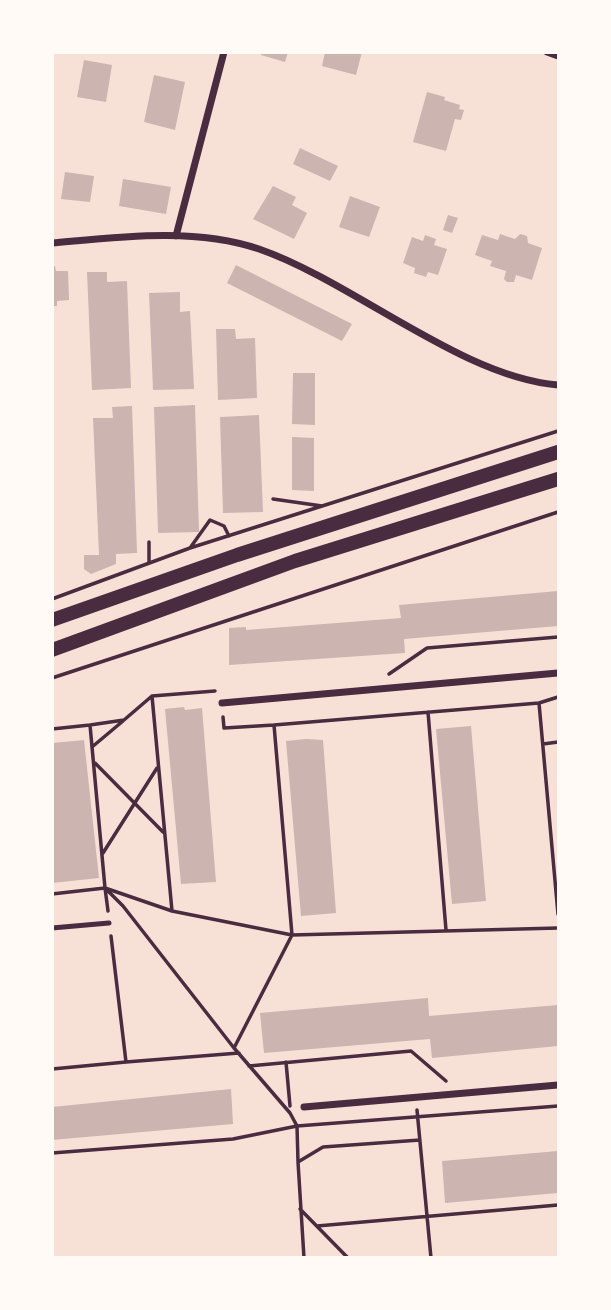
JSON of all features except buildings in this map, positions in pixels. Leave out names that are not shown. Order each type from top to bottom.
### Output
[{"type":"main road","points":[[52,620],[237,555],[558,452]]},
{"type":"main road","points":[[52,650],[295,561],[558,479]]},
{"type":"street","points":[[176,236],[224,52]]},
{"type":"street","points":[[547,52],[558,55]]},
{"type":"street","points":[[52,243],[176,236],[205,237],[259,249],[511,375],[558,385]]},
{"type":"street","points":[[222,703],[558,673]]},
{"type":"street","points":[[304,1107],[558,1085]]},
{"type":"lane","points":[[52,928],[109,923]]},
{"type":"path","points":[[52,599],[190,548],[558,431]]},
{"type":"path","points":[[273,499],[324,506]]},
{"type":"path","points":[[52,678],[558,512]]},
{"type":"path","points":[[190,548],[210,520],[224,526],[229,536]]},
{"type":"path","points":[[149,542],[149,562]]},
{"type":"path","points":[[384,677],[427,648],[558,637]]},
{"type":"path","points":[[92,747],[152,696],[221,691],[224,728],[539,703],[558,697]]},
{"type":"path","points":[[152,696],[172,911]]},
{"type":"path","points":[[539,703],[558,914]]},
{"type":"path","points":[[428,712],[446,931]]},
{"type":"path","points":[[52,729],[124,720]]},
{"type":"path","points":[[90,725],[105,888],[126,1062]]},
{"type":"path","points":[[234,1048],[292,936],[274,725]]},
{"type":"path","points":[[543,744],[558,743]]},
{"type":"path","points":[[94,762],[165,833]]},
{"type":"path","points":[[102,855],[158,767]]},
{"type":"path","points":[[52,894],[105,888],[172,911],[292,936],[558,928]]},
{"type":"path","points":[[105,888],[124,906],[234,1048],[290,1113],[296,1126],[304,1258]]},
{"type":"path","points":[[249,1066],[411,1051],[455,1088]]},
{"type":"path","points":[[52,1069],[239,1053]]},
{"type":"path","points":[[286,1062],[290,1113]]},
{"type":"path","points":[[416,1098],[431,1258]]},
{"type":"path","points":[[52,1153],[233,1139],[296,1126],[558,1106]]},
{"type":"path","points":[[298,1162],[323,1147],[419,1140]]},
{"type":"path","points":[[317,1226],[558,1205]]},
{"type":"path","points":[[300,1209],[348,1258]]}]
